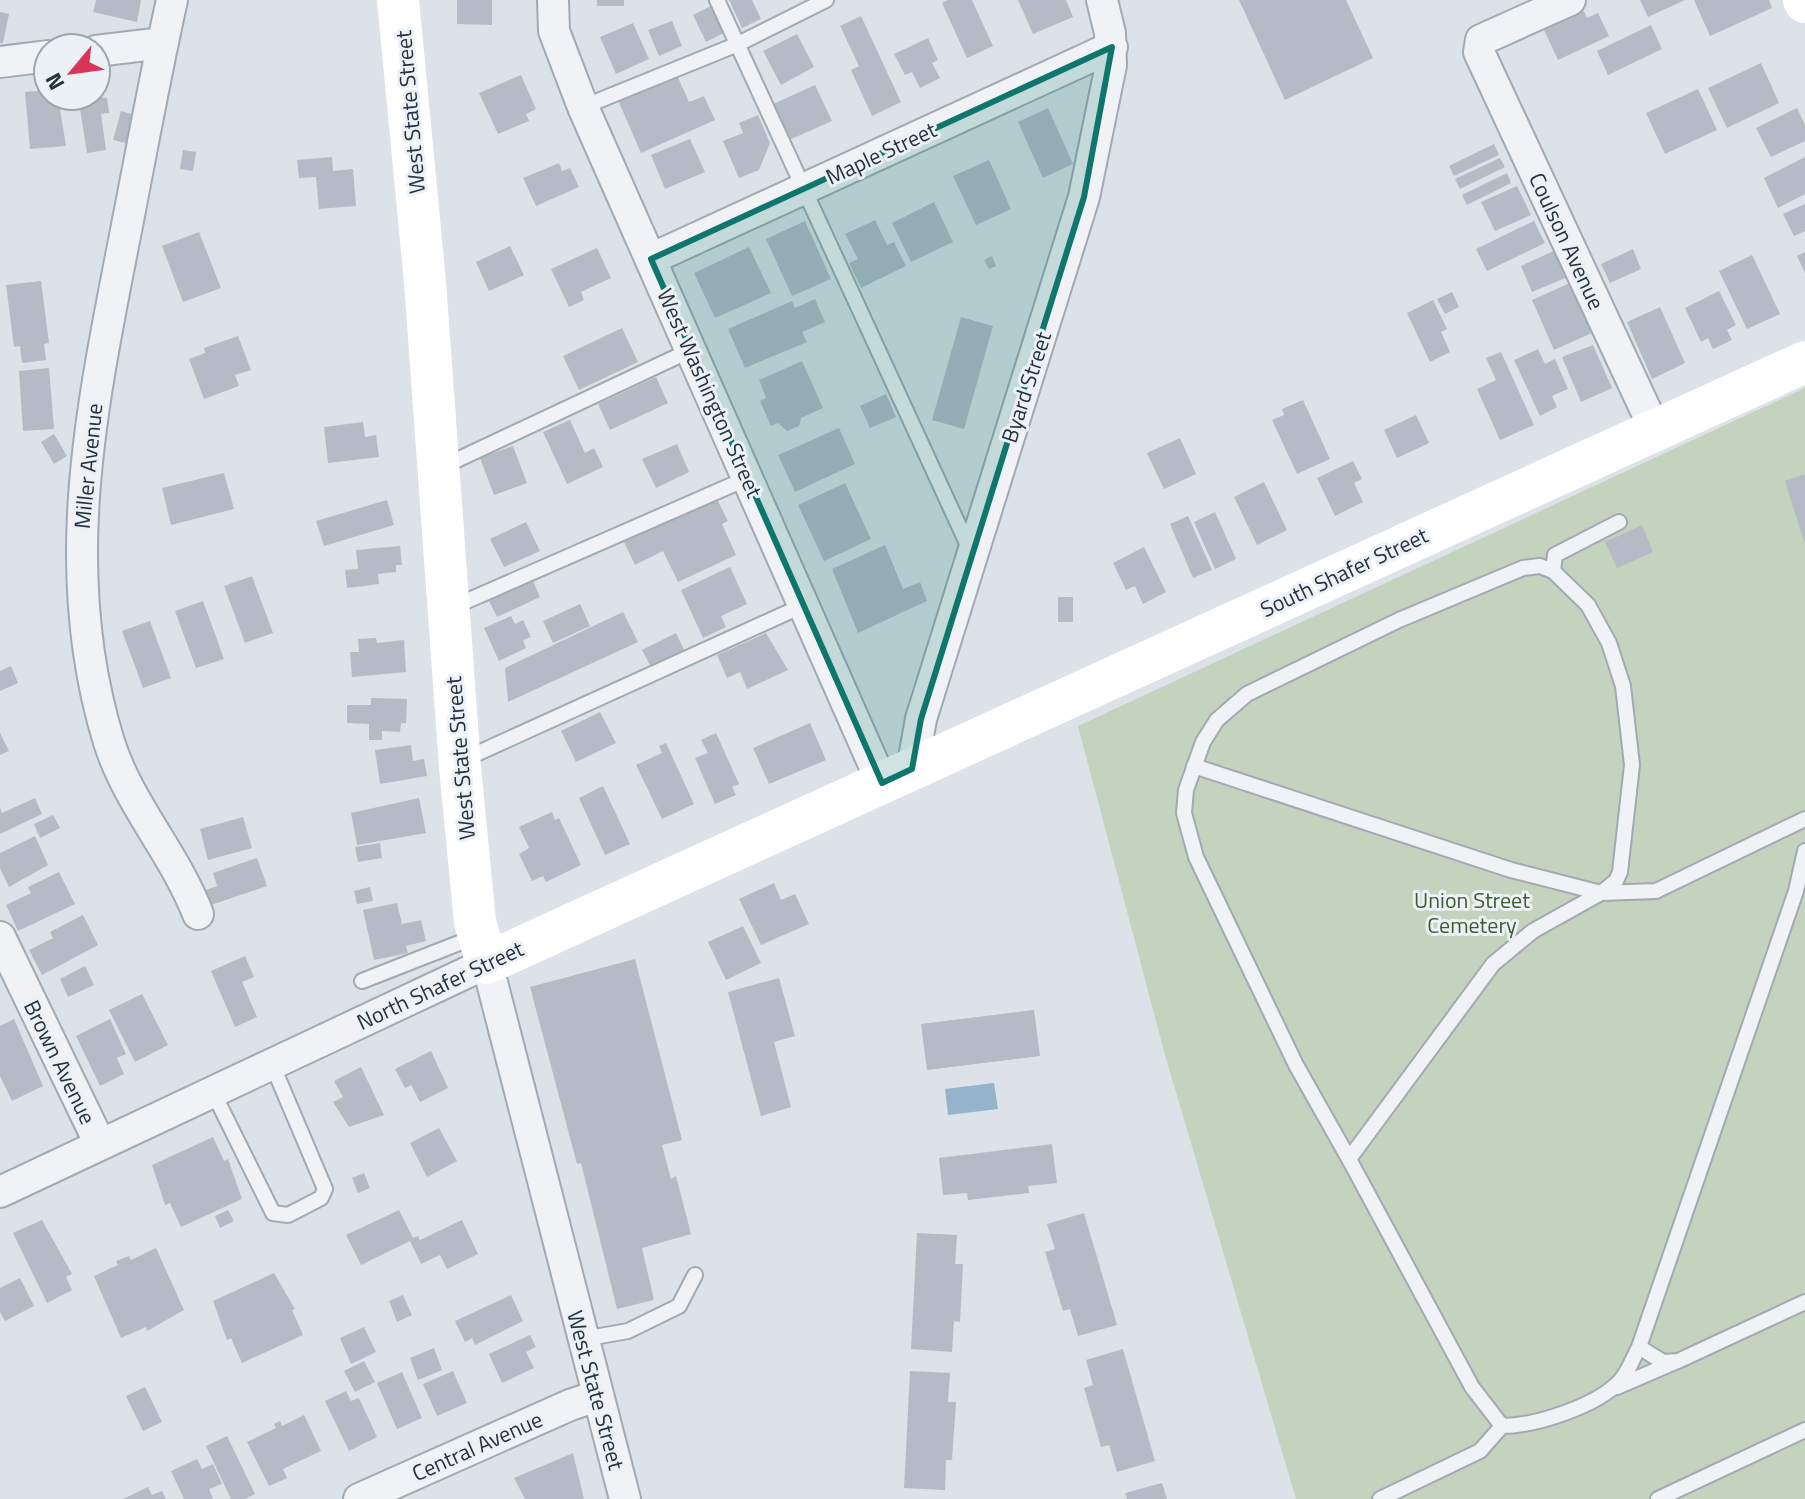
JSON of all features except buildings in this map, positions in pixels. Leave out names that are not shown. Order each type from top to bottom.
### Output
[{"type":"street","name":"Miller Avenue","points":[[172,0],[96,386],[84,483],[81,559],[85,630],[110,745],[120,769],[185,879],[198,914]]},
{"type":"street","name":"West State Street","points":[[398,0],[420,221],[460,761],[482,949],[625,1499]]},
{"type":"street","name":"West Washington Street","points":[[553,0],[554,31],[583,107],[804,605],[897,776]]},
{"type":"street","name":"Byard Street","points":[[897,776],[921,719],[1084,197],[1112,47],[1102,0]]},
{"type":"street","name":"Coulson Avenue","points":[[1570,0],[1481,40],[1479,52],[1655,430]]},
{"type":"street","points":[[112,49],[163,43]]},
{"type":"street","name":"Maple Street","points":[[651,259],[1112,47]]},
{"type":"street","points":[[0,62],[32,58]]},
{"type":"street","name":"South Shafer Street","points":[[897,776],[1805,362]]},
{"type":"street","name":"North Shafer Street","points":[[0,1192],[272,1064],[482,949],[897,776]]},
{"type":"street","name":"Brown Avenue","points":[[0,937],[100,1144]]},
{"type":"street","name":"Central Avenue","points":[[359,1499],[570,1405],[597,1396]]},
{"type":"lane","points":[[717,0],[972,555]]},
{"type":"lane","points":[[583,107],[738,44],[826,0]]},
{"type":"lane","points":[[439,469],[691,350]]},
{"type":"lane","points":[[449,609],[748,478]]},
{"type":"lane","points":[[1553,571],[1555,555],[1619,522]]},
{"type":"lane","points":[[1349,1159],[1493,964],[1533,931],[1601,893],[1619,877],[1632,765],[1623,686],[1609,643],[1588,605],[1553,571],[1540,566],[1523,568],[1399,620],[1247,694],[1217,720],[1203,742],[1194,766],[1184,813],[1196,857],[1296,1065],[1472,1387],[1502,1426]]},
{"type":"lane","points":[[460,761],[804,605]]},
{"type":"lane","points":[[1194,766],[1511,870],[1601,893],[1656,891],[1805,819]]},
{"type":"lane","points":[[1609,1390],[1625,1375],[1639,1347],[1796,891],[1805,851]]},
{"type":"lane","points":[[362,981],[482,949]]},
{"type":"lane","points":[[213,1092],[273,1213],[288,1215],[321,1198],[325,1189],[272,1064]]},
{"type":"lane","points":[[583,1339],[628,1331],[679,1306],[695,1275]]},
{"type":"lane","points":[[1380,1499],[1480,1451],[1502,1426],[1518,1426],[1557,1416],[1805,1302]]},
{"type":"lane","points":[[1639,1347],[1663,1362],[1678,1361]]},
{"type":"lane","points":[[1658,1499],[1805,1430]]},
{"type":"highlighted area","points":[[1112,47],[1084,197],[921,719],[912,769],[882,783],[651,259]]},
{"type":"green space","name":"Union Street Cemetery","points":[[1805,388],[1805,1499],[1296,1499],[1165,1055],[1078,726]]},
{"type":"water","points":[[994,1083],[998,1109],[948,1115],[945,1089]]}]
